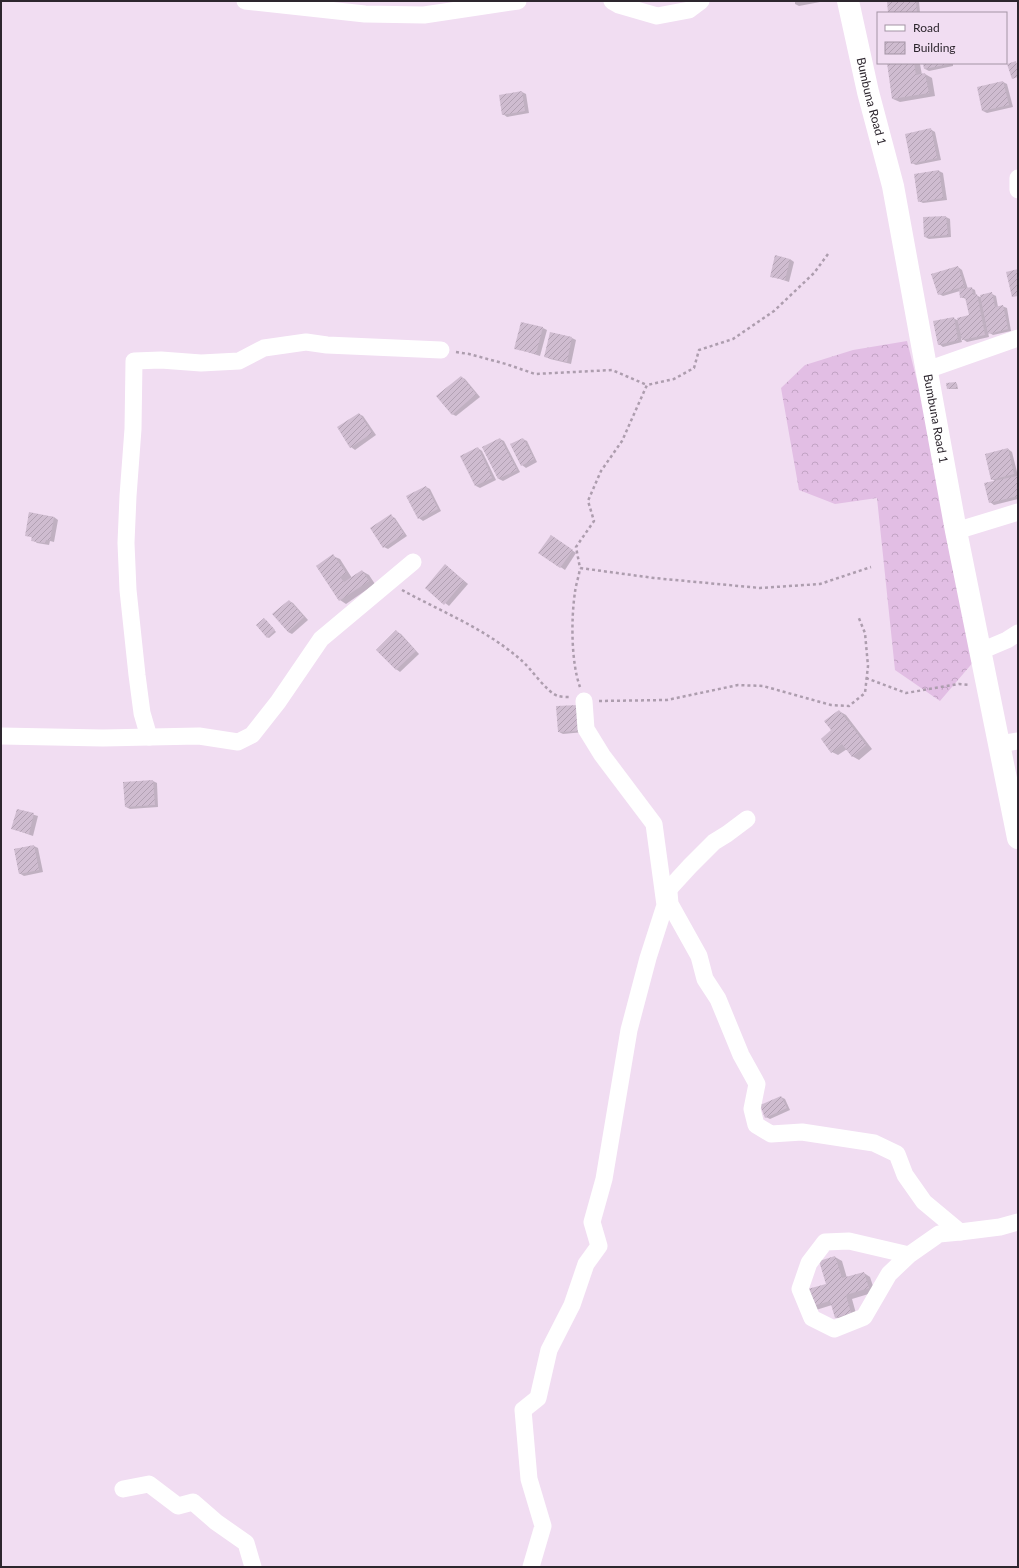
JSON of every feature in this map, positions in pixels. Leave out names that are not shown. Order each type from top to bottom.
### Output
[{"type":"main road","name":"Bumbuna Road 1","points":[[848,1],[868,92],[893,186],[956,531],[988,687],[1009,742],[1018,838]]},
{"type":"street","points":[[245,1],[365,14],[424,15],[518,1]]},
{"type":"street","points":[[612,1],[618,5],[657,16],[689,10],[701,1]]},
{"type":"street","points":[[1018,178],[1018,190]]},
{"type":"street","points":[[927,370],[1018,338]]},
{"type":"street","points":[[149,737],[142,713],[128,590],[128,496],[133,429],[134,361],[161,360],[201,363],[239,361],[264,348],[306,342],[327,345],[441,350]]},
{"type":"street","points":[[956,531],[1018,512]]},
{"type":"street","points":[[1,736],[103,738],[199,736],[238,742],[252,735],[278,702],[321,639],[413,562]]},
{"type":"street","points":[[981,651],[1018,633]]},
{"type":"street","points":[[584,701],[586,729],[602,755],[654,824],[667,897],[699,956],[705,979],[718,999],[742,1055],[757,1084],[752,1109],[756,1125],[771,1134],[802,1132],[874,1143],[897,1154],[905,1175],[924,1202],[960,1232]]},
{"type":"street","points":[[531,1567],[543,1526],[529,1479],[523,1410],[538,1398],[549,1350],[572,1306],[586,1264],[598,1246],[592,1222],[604,1179],[629,1030],[648,958],[667,897],[714,842],[728,834],[747,818]]},
{"type":"street","points":[[909,1255],[849,1241],[825,1242],[809,1264],[800,1289],[812,1318],[834,1329],[864,1317],[889,1274],[909,1255],[939,1234],[1000,1227],[1018,1222]]},
{"type":"street","points":[[123,1489],[149,1484],[178,1506],[193,1502],[216,1522],[246,1543],[253,1567]]},
{"type":"path","points":[[441,350],[469,354],[535,374],[612,370],[647,385],[674,379],[694,368],[699,350],[733,339],[774,311],[814,273],[828,254]]},
{"type":"path","points":[[584,701],[577,680],[573,639],[575,592],[580,568],[576,547],[594,521],[588,501],[601,472],[622,441],[647,385]]},
{"type":"path","points":[[580,568],[654,578],[760,588],[820,584],[871,567]]},
{"type":"path","points":[[389,582],[466,622],[495,640],[522,660],[540,681],[558,696],[570,697],[584,701],[667,700],[738,685],[763,686],[831,705],[849,706],[865,693],[868,666],[865,633],[858,616]]},
{"type":"path","points":[[866,678],[906,693],[959,684],[988,687]]},
{"type":"green space","points":[[907,341],[927,421],[975,660],[940,701],[895,670],[877,498],[835,504],[799,490],[781,388],[805,365],[853,350]]},
{"type":"building","points":[[887,1],[916,1],[917,12],[888,12]]},
{"type":"building","points":[[1016,61],[1018,77],[1012,79],[1007,64]]},
{"type":"building","points":[[887,64],[914,64],[916,75],[925,73],[929,93],[892,99]]},
{"type":"building","points":[[923,64],[950,64],[924,69]]},
{"type":"building","points":[[1003,81],[1009,105],[982,111],[977,87]]},
{"type":"building","points":[[522,91],[525,111],[502,115],[499,95]]},
{"type":"building","points":[[931,128],[937,158],[911,164],[905,134]]},
{"type":"building","points":[[939,170],[943,198],[918,202],[914,174]]},
{"type":"building","points":[[946,216],[948,235],[924,237],[923,217]]},
{"type":"building","points":[[775,255],[790,259],[785,280],[770,277]]},
{"type":"building","points":[[958,266],[964,286],[938,295],[931,274]]},
{"type":"building","points":[[1018,269],[1018,296],[1012,297],[1006,272]]},
{"type":"building","points":[[972,287],[973,295],[977,294],[985,335],[962,340],[957,318],[969,315],[965,297],[960,298],[959,289]]},
{"type":"building","points":[[992,292],[995,307],[1003,305],[1008,329],[988,334],[980,295]]},
{"type":"building","points":[[954,317],[958,340],[938,345],[933,321]]},
{"type":"building","points":[[521,322],[543,327],[536,354],[514,349]]},
{"type":"building","points":[[550,332],[572,337],[567,362],[544,357]]},
{"type":"building","points":[[461,376],[476,394],[452,415],[436,396]]},
{"type":"building","points":[[956,382],[957,388],[947,389],[946,383]]},
{"type":"building","points":[[359,413],[372,433],[350,448],[337,427]]},
{"type":"building","points":[[500,438],[517,470],[498,479],[482,447]]},
{"type":"building","points":[[523,438],[534,459],[521,466],[510,444]]},
{"type":"building","points":[[478,447],[492,478],[475,486],[460,456]]},
{"type":"building","points":[[1008,448],[1014,474],[991,480],[985,454]]},
{"type":"building","points":[[1017,476],[1018,496],[989,503],[984,483]]},
{"type":"building","points":[[426,486],[438,509],[418,519],[406,496]]},
{"type":"building","points":[[29,512],[54,517],[50,540],[46,540],[45,543],[31,541],[32,537],[25,536]]},
{"type":"building","points":[[391,514],[404,534],[383,548],[370,528]]},
{"type":"building","points":[[551,535],[573,550],[560,568],[538,553]]},
{"type":"building","points":[[333,554],[346,573],[340,577],[344,582],[362,570],[369,581],[339,601],[316,566]]},
{"type":"building","points":[[445,564],[464,581],[444,605],[425,588]]},
{"type":"building","points":[[289,600],[304,617],[288,632],[272,614]]},
{"type":"building","points":[[264,618],[275,630],[267,638],[256,625]]},
{"type":"building","points":[[396,630],[416,651],[396,670],[376,650]]},
{"type":"building","points":[[579,705],[581,731],[558,732],[556,706]]},
{"type":"building","points":[[839,710],[866,745],[852,757],[842,744],[831,753],[821,739],[831,730],[824,721]]},
{"type":"building","points":[[153,780],[155,805],[125,807],[123,782]]},
{"type":"building","points":[[17,809],[34,813],[29,834],[11,829]]},
{"type":"building","points":[[34,845],[39,870],[19,874],[14,849]]},
{"type":"building","points":[[781,1096],[787,1108],[765,1118],[760,1105]]},
{"type":"building","points":[[835,1256],[842,1278],[864,1272],[869,1288],[846,1295],[851,1313],[835,1318],[830,1301],[809,1307],[804,1290],[826,1284],[819,1261]]}]
